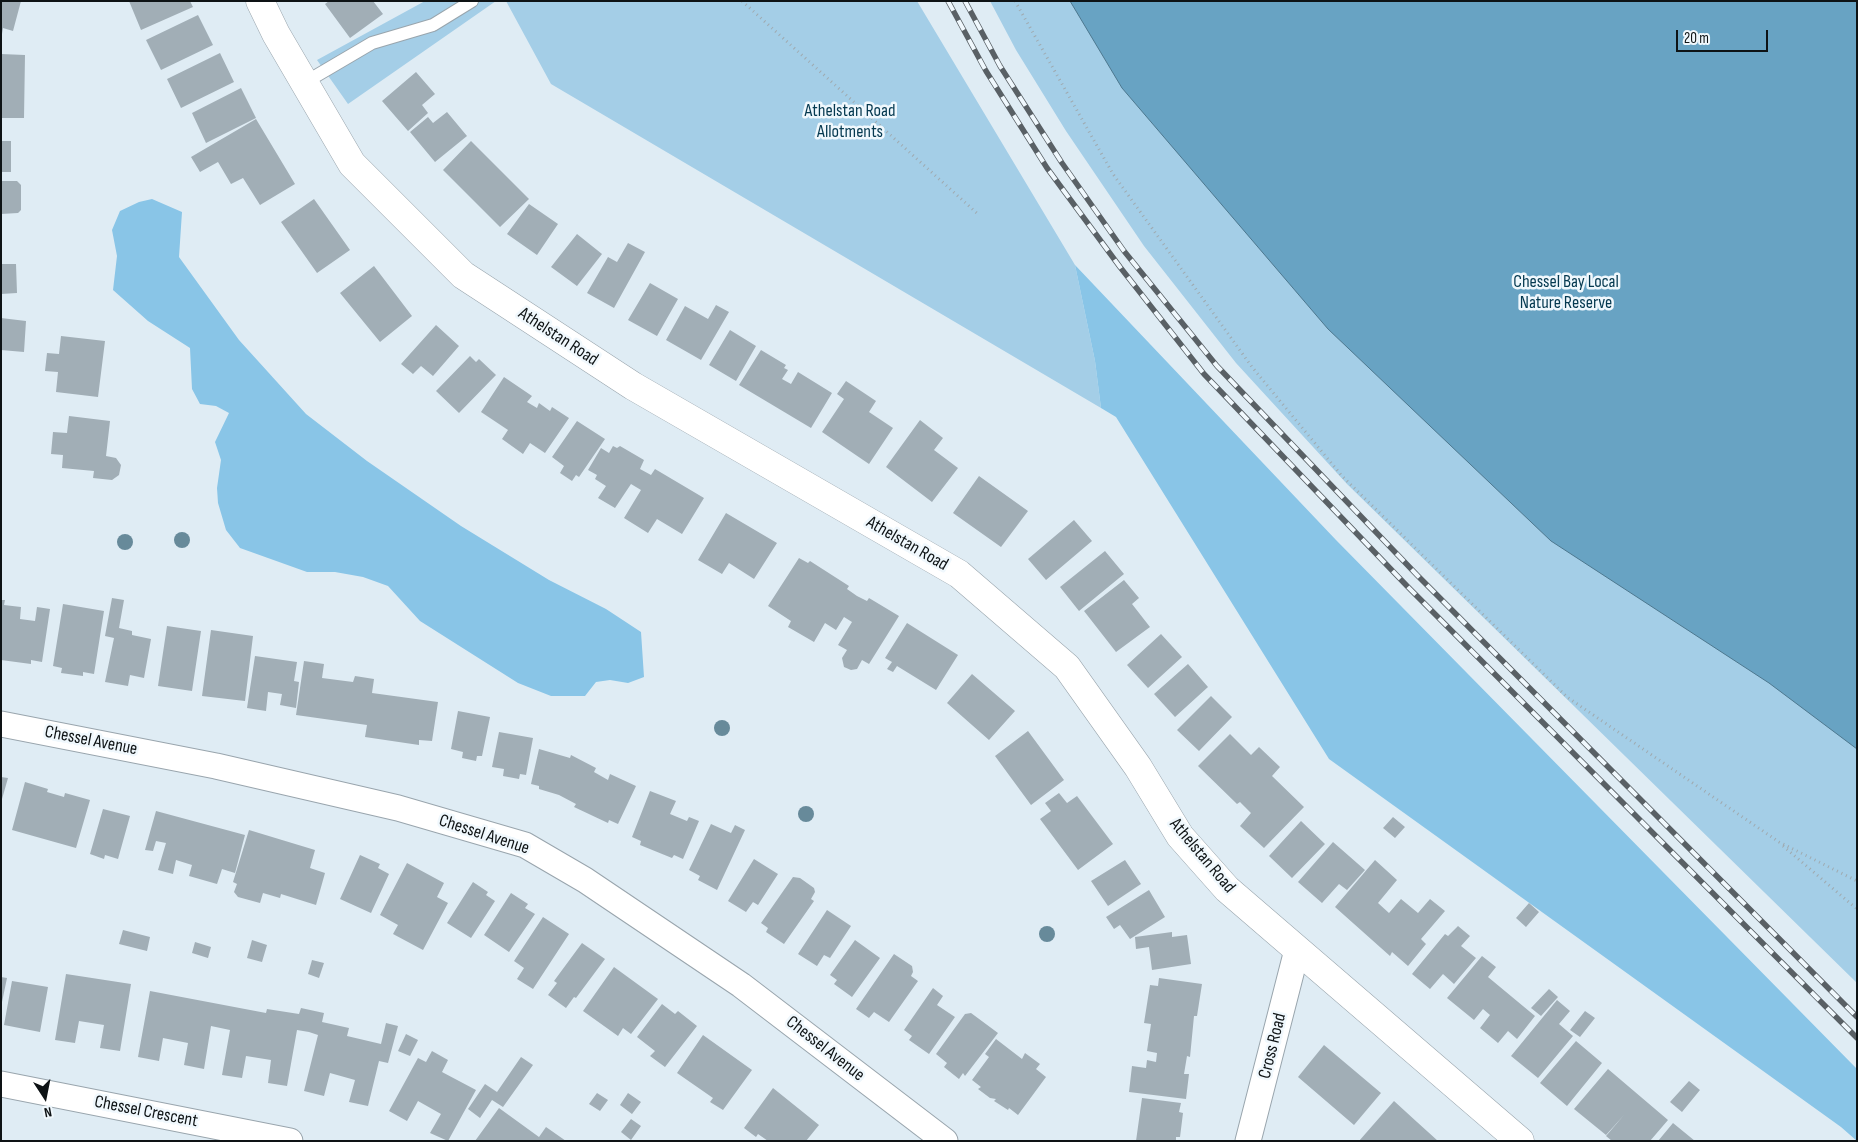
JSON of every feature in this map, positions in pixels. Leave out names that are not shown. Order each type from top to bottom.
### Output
[{"type":"street","name":"Athelstan Road","points":[[260,1],[304,83],[352,164],[463,275],[633,386],[959,574],[1068,667],[1138,767],[1180,836],[1227,889],[1520,1141]]},
{"type":"street","name":"Chessel Avenue","points":[[1,724],[226,768],[398,808],[525,845],[585,880],[742,984],[945,1141]]},
{"type":"street","name":"Cross Road","points":[[1248,1141],[1297,950]]},
{"type":"street","name":"Chessel Crescent","points":[[1,1084],[290,1141]]},
{"type":"lane","points":[[304,83],[372,43],[432,25],[472,1]]},
{"type":"path","points":[[742,1],[979,215]]},
{"type":"path","points":[[1015,1],[1113,174],[1252,367],[1342,476],[1567,697],[1779,842],[1857,909]]},
{"type":"path","points":[[1779,842],[1857,881]]},
{"type":"green space","points":[[425,1],[496,1],[348,104],[317,60]]},
{"type":"green space","name":"Athelstan Road Allotments","points":[[506,1],[917,1],[1075,265],[1095,361],[1101,408],[551,84]]},
{"type":"green space","name":"Chessel Bay Local Nature Reserve","points":[[990,1],[1857,1],[1857,983],[1347,484],[1236,363],[1144,246],[1066,131],[1016,50]]},
{"type":"shaded area","name":"Chessel Bay Local Nature Reserve","points":[[1070,1],[1857,1],[1857,749],[1769,683],[1551,541],[1328,329],[1122,88]]},
{"type":"shaded area","points":[[152,199],[182,212],[179,257],[239,340],[306,414],[367,461],[461,526],[549,580],[606,609],[641,632],[644,677],[628,683],[610,680],[596,682],[585,696],[551,696],[518,683],[420,621],[388,586],[363,577],[335,572],[307,572],[240,548],[226,530],[218,503],[217,488],[221,460],[215,442],[229,413],[216,406],[200,404],[192,389],[190,348],[148,321],[113,290],[117,256],[112,230],[120,211],[139,202]]},
{"type":"shaded area","points":[[1075,265],[1336,540],[1857,1069],[1857,1141],[1841,1127],[1329,759],[1116,417],[1101,408],[1095,361]]},
{"type":"building","points":[[1,1],[21,1],[13,31],[3,28],[2,34]]},
{"type":"building","points":[[129,1],[190,1],[193,7],[141,30]]},
{"type":"building","points":[[329,1],[373,1],[383,14],[350,38],[325,4]]},
{"type":"building","points":[[198,15],[213,45],[161,70],[146,40]]},
{"type":"building","points":[[220,53],[234,82],[181,108],[167,79]]},
{"type":"building","points":[[1,54],[25,55],[24,118],[1,118]]},
{"type":"building","points":[[416,72],[435,94],[422,105],[428,113],[408,131],[382,101]]},
{"type":"building","points":[[241,88],[256,118],[206,143],[192,113]]},
{"type":"building","points":[[447,112],[467,136],[435,162],[410,132],[428,117],[433,123]]},
{"type":"building","points":[[256,119],[295,184],[260,205],[243,178],[231,184],[218,162],[200,172],[191,157]]},
{"type":"building","points":[[1,141],[11,141],[11,172],[1,172]]},
{"type":"building","points":[[471,141],[529,199],[500,227],[443,170]]},
{"type":"building","points":[[1,181],[17,181],[21,185],[21,210],[18,213],[1,214]]},
{"type":"building","points":[[314,199],[350,250],[317,273],[281,222]]},
{"type":"building","points":[[529,204],[558,224],[537,255],[507,234]]},
{"type":"building","points":[[577,234],[602,254],[577,286],[551,267]]},
{"type":"building","points":[[628,243],[645,252],[614,308],[587,293],[608,257],[617,262]]},
{"type":"building","points":[[1,264],[16,264],[17,293],[1,294]]},
{"type":"building","points":[[374,266],[412,316],[380,342],[340,293]]},
{"type":"building","points":[[650,283],[678,299],[657,336],[628,320]]},
{"type":"building","points":[[716,305],[729,312],[701,360],[666,340],[685,306],[708,319]]},
{"type":"building","points":[[1,318],[26,321],[24,352],[1,350]]},
{"type":"building","points":[[436,325],[459,346],[433,376],[421,366],[413,374],[401,364]]},
{"type":"building","points":[[730,330],[756,346],[736,381],[709,365]]},
{"type":"building","points":[[61,336],[105,341],[98,397],[56,392],[58,372],[45,371],[47,353],[59,354]]},
{"type":"building","points":[[761,350],[786,365],[784,368],[788,370],[782,379],[791,384],[798,372],[832,393],[811,428],[739,385]]},
{"type":"building","points":[[470,356],[476,362],[479,359],[496,375],[459,413],[436,391]]},
{"type":"building","points":[[504,377],[532,396],[527,402],[537,408],[539,403],[550,411],[552,407],[569,418],[545,453],[530,443],[523,454],[502,439],[508,430],[481,412]]},
{"type":"building","points":[[846,381],[876,401],[869,412],[893,428],[869,464],[822,432],[844,399],[837,394]]},
{"type":"building","points":[[69,416],[110,421],[106,456],[116,458],[121,465],[119,475],[112,480],[93,478],[94,471],[62,468],[63,455],[51,454],[53,432],[67,433]]},
{"type":"building","points":[[920,420],[943,438],[934,450],[958,468],[932,502],[886,467]]},
{"type":"building","points":[[577,421],[605,439],[579,477],[576,475],[572,481],[560,473],[564,466],[552,457]]},
{"type":"building","points":[[613,446],[617,448],[620,446],[644,460],[640,469],[651,475],[655,469],[704,498],[682,534],[657,519],[648,533],[624,518],[641,490],[631,484],[615,508],[598,498],[606,486],[595,479],[597,475],[588,470],[601,448],[609,453]]},
{"type":"building","points":[[979,476],[1028,511],[1001,547],[953,513]]},
{"type":"building","points":[[726,513],[777,543],[754,579],[729,563],[722,574],[698,560]]},
{"type":"building","points":[[1074,520],[1092,541],[1046,580],[1028,559]]},
{"type":"building","points":[[1105,551],[1124,574],[1079,611],[1060,587]]},
{"type":"building","points":[[799,558],[808,563],[810,561],[849,586],[847,589],[857,596],[867,601],[869,598],[899,616],[869,664],[862,660],[857,669],[851,670],[844,667],[842,658],[847,650],[838,645],[852,622],[844,617],[836,630],[825,623],[814,642],[788,627],[791,621],[768,606]]},
{"type":"building","points":[[1124,580],[1139,598],[1132,604],[1150,627],[1116,652],[1084,611]]},
{"type":"building","points":[[112,598],[124,600],[119,628],[132,631],[132,635],[151,639],[144,678],[130,675],[128,686],[105,682],[114,638],[105,636]]},
{"type":"building","points":[[1,600],[5,600],[4,605],[21,607],[20,619],[35,621],[37,607],[50,609],[42,662],[31,660],[31,664],[1,660]]},
{"type":"building","points":[[63,604],[104,611],[94,674],[83,672],[83,676],[61,673],[62,668],[53,666]]},
{"type":"building","points":[[907,623],[958,655],[936,690],[897,666],[893,672],[887,669],[892,662],[885,658]]},
{"type":"building","points":[[167,626],[201,631],[192,691],[158,686]]},
{"type":"building","points":[[211,630],[253,636],[245,701],[202,696]]},
{"type":"building","points":[[1161,634],[1182,657],[1148,688],[1127,665]]},
{"type":"building","points":[[255,656],[297,662],[294,681],[299,682],[296,708],[280,705],[282,694],[268,692],[266,711],[247,708]]},
{"type":"building","points":[[304,661],[324,664],[322,678],[353,682],[355,676],[374,679],[372,693],[438,702],[432,741],[419,740],[419,745],[365,737],[367,725],[296,715]]},
{"type":"building","points":[[1188,664],[1208,687],[1175,717],[1154,694]]},
{"type":"building","points":[[972,674],[1015,711],[989,740],[947,703]]},
{"type":"building","points":[[1211,696],[1232,717],[1199,751],[1177,730]]},
{"type":"building","points":[[458,711],[490,717],[482,756],[477,756],[476,761],[462,758],[463,752],[451,749]]},
{"type":"building","points":[[1028,731],[1064,780],[1031,805],[995,756]]},
{"type":"building","points":[[499,732],[533,738],[526,775],[520,774],[519,779],[503,776],[504,769],[492,767]]},
{"type":"building","points":[[1230,734],[1251,755],[1259,747],[1280,767],[1272,776],[1304,807],[1264,848],[1240,826],[1251,813],[1240,802],[1237,804],[1198,766]]},
{"type":"building","points":[[539,749],[570,758],[571,755],[596,768],[594,772],[608,780],[610,774],[636,786],[618,824],[609,820],[608,823],[574,807],[576,804],[559,795],[539,789],[539,786],[531,784]]},
{"type":"building","points":[[1,777],[8,778],[2,799],[1,799]]},
{"type":"building","points":[[25,782],[48,789],[47,792],[64,797],[65,793],[90,800],[76,848],[12,830]]},
{"type":"building","points":[[650,791],[676,801],[670,814],[687,821],[689,817],[699,821],[683,859],[674,855],[672,858],[640,845],[641,841],[632,837]]},
{"type":"building","points":[[1059,793],[1067,803],[1077,796],[1113,844],[1078,870],[1040,819],[1051,811],[1045,803]]},
{"type":"building","points":[[103,809],[130,816],[118,859],[105,855],[104,859],[90,854]]},
{"type":"building","points":[[156,811],[245,835],[235,873],[222,869],[217,884],[189,876],[192,865],[176,860],[173,874],[158,870],[166,843],[156,841],[153,851],[145,850]]},
{"type":"building","points":[[1393,817],[1405,827],[1395,838],[1383,828]]},
{"type":"building","points":[[1301,821],[1325,844],[1292,878],[1269,856]]},
{"type":"building","points":[[711,824],[731,833],[735,825],[745,830],[717,890],[698,880],[700,876],[689,870]]},
{"type":"building","points":[[249,830],[315,850],[310,868],[325,873],[316,905],[281,894],[280,898],[263,893],[260,903],[238,897],[234,892],[237,884],[233,882]]},
{"type":"building","points":[[1333,842],[1365,870],[1347,890],[1339,884],[1322,903],[1298,882]]},
{"type":"building","points":[[360,855],[380,864],[378,868],[389,874],[371,913],[340,899]]},
{"type":"building","points":[[754,859],[778,874],[758,905],[753,902],[746,912],[728,901]]},
{"type":"building","points":[[1125,860],[1141,884],[1108,906],[1091,881]]},
{"type":"building","points":[[1375,860],[1397,880],[1378,903],[1389,913],[1401,899],[1418,913],[1430,899],[1445,911],[1421,939],[1426,944],[1408,966],[1392,952],[1390,956],[1335,907]]},
{"type":"building","points":[[407,863],[444,883],[437,897],[448,903],[423,950],[393,934],[398,925],[380,915]]},
{"type":"building","points":[[793,877],[800,878],[814,888],[815,892],[811,899],[814,901],[784,944],[766,932],[768,928],[761,923]]},
{"type":"building","points":[[473,882],[488,892],[486,895],[495,901],[471,938],[447,923]]},
{"type":"building","points":[[1149,890],[1165,917],[1130,939],[1120,925],[1114,929],[1106,917]]},
{"type":"building","points":[[511,893],[528,904],[525,908],[535,914],[509,952],[484,935]]},
{"type":"building","points":[[1529,903],[1539,912],[1526,927],[1516,918]]},
{"type":"building","points":[[827,910],[851,926],[830,958],[824,955],[817,966],[798,954]]},
{"type":"building","points":[[543,917],[569,934],[533,989],[517,979],[524,968],[514,961]]},
{"type":"building","points":[[1458,926],[1470,936],[1461,946],[1476,958],[1454,984],[1443,974],[1430,989],[1412,974],[1445,934],[1448,936]]},
{"type":"building","points":[[123,930],[150,937],[147,951],[119,944]]},
{"type":"building","points":[[1172,932],[1172,937],[1187,935],[1191,964],[1152,970],[1149,947],[1136,949],[1135,937]]},
{"type":"building","points":[[252,940],[267,945],[262,962],[247,958]]},
{"type":"building","points":[[855,940],[880,958],[852,997],[834,984],[837,980],[830,975]]},
{"type":"building","points":[[195,942],[211,947],[208,958],[192,953]]},
{"type":"building","points":[[582,943],[605,959],[576,998],[574,997],[566,1008],[548,995],[557,983],[554,981]]},
{"type":"building","points":[[894,954],[912,966],[913,972],[911,976],[918,981],[889,1022],[874,1012],[869,1018],[856,1009]]},
{"type":"building","points":[[1482,956],[1496,967],[1488,977],[1535,1016],[1517,1039],[1508,1031],[1498,1043],[1480,1028],[1490,1015],[1483,1009],[1474,1020],[1447,998]]},
{"type":"building","points":[[312,960],[324,963],[319,978],[308,974]]},
{"type":"building","points":[[614,967],[658,999],[631,1034],[623,1028],[618,1036],[583,1011]]},
{"type":"building","points":[[66,974],[131,984],[120,1051],[100,1048],[104,1025],[79,1021],[75,1043],[55,1040]]},
{"type":"building","points":[[1,977],[7,978],[2,1002],[1,1002]]},
{"type":"building","points":[[1159,978],[1202,984],[1197,1016],[1194,1016],[1190,1057],[1187,1056],[1184,1074],[1189,1074],[1186,1099],[1129,1092],[1132,1066],[1146,1068],[1147,1060],[1156,1062],[1157,1053],[1147,1051],[1151,1024],[1144,1023],[1150,985],[1158,986]]},
{"type":"building","points":[[12,981],[48,987],[40,1032],[4,1025]]},
{"type":"building","points":[[933,988],[943,996],[937,1005],[955,1017],[929,1054],[909,1040],[912,1036],[904,1030]]},
{"type":"building","points":[[1549,989],[1558,997],[1541,1016],[1531,1008]]},
{"type":"building","points":[[150,991],[266,1013],[267,1009],[299,1014],[301,1008],[324,1013],[322,1022],[349,1028],[347,1036],[381,1044],[386,1023],[398,1026],[388,1063],[379,1061],[368,1106],[349,1102],[355,1080],[330,1073],[324,1096],[304,1091],[318,1035],[309,1032],[297,1030],[287,1086],[268,1083],[271,1060],[246,1056],[242,1078],[222,1075],[230,1030],[211,1026],[204,1069],[184,1065],[188,1043],[163,1038],[159,1061],[138,1057]]},
{"type":"building","points":[[1557,1000],[1570,1011],[1559,1024],[1573,1036],[1538,1078],[1511,1056]]},
{"type":"building","points":[[662,1004],[675,1014],[678,1011],[697,1026],[665,1067],[650,1056],[655,1051],[637,1037]]},
{"type":"building","points":[[1585,1011],[1595,1018],[1580,1037],[1570,1030]]},
{"type":"building","points":[[971,1013],[998,1033],[965,1076],[963,1073],[959,1079],[944,1067],[947,1063],[936,1054],[965,1014]]},
{"type":"building","points":[[406,1034],[418,1040],[410,1056],[398,1051]]},
{"type":"building","points":[[703,1035],[752,1070],[723,1110],[710,1102],[713,1098],[677,1073]]},
{"type":"building","points":[[996,1039],[1022,1059],[1025,1053],[1040,1064],[1036,1069],[1046,1077],[1018,1115],[978,1089],[981,1087],[972,1080],[989,1057],[985,1054]]},
{"type":"building","points":[[1576,1041],[1602,1063],[1567,1106],[1540,1083]]},
{"type":"building","points":[[1324,1045],[1381,1093],[1354,1125],[1298,1077]]},
{"type":"building","points":[[432,1051],[448,1060],[442,1072],[476,1090],[448,1141],[430,1133],[441,1114],[418,1101],[407,1121],[389,1111],[418,1058],[426,1062]]},
{"type":"building","points":[[521,1057],[533,1065],[503,1107],[492,1100],[480,1118],[468,1109],[485,1084],[497,1092]]},
{"type":"building","points":[[1608,1069],[1668,1120],[1650,1141],[1612,1141],[1606,1136],[1624,1115],[1606,1135],[1574,1109]]},
{"type":"building","points":[[1689,1081],[1700,1090],[1682,1112],[1670,1102]]},
{"type":"building","points":[[773,1088],[819,1125],[806,1141],[768,1141],[758,1134],[756,1137],[744,1128]]},
{"type":"building","points":[[597,1093],[608,1100],[600,1111],[589,1104]]},
{"type":"building","points":[[628,1093],[641,1102],[632,1114],[620,1105]]},
{"type":"building","points":[[1142,1098],[1181,1103],[1179,1112],[1183,1113],[1180,1137],[1176,1137],[1176,1141],[1136,1141]]},
{"type":"building","points":[[1394,1101],[1417,1122],[1438,1141],[1359,1141]]},
{"type":"building","points":[[499,1108],[539,1137],[546,1127],[566,1141],[475,1141]]},
{"type":"building","points":[[631,1119],[641,1126],[631,1140],[621,1132]]},
{"type":"building","points":[[1673,1123],[1695,1141],[1658,1141]]},
{"type":"railway","points":[[948,1],[986,71],[1047,168],[1120,267],[1204,374],[1407,586],[1857,1038]]},
{"type":"railway","points":[[965,1],[1000,66],[1062,163],[1124,251],[1217,366],[1417,575],[1857,1017]]}]
